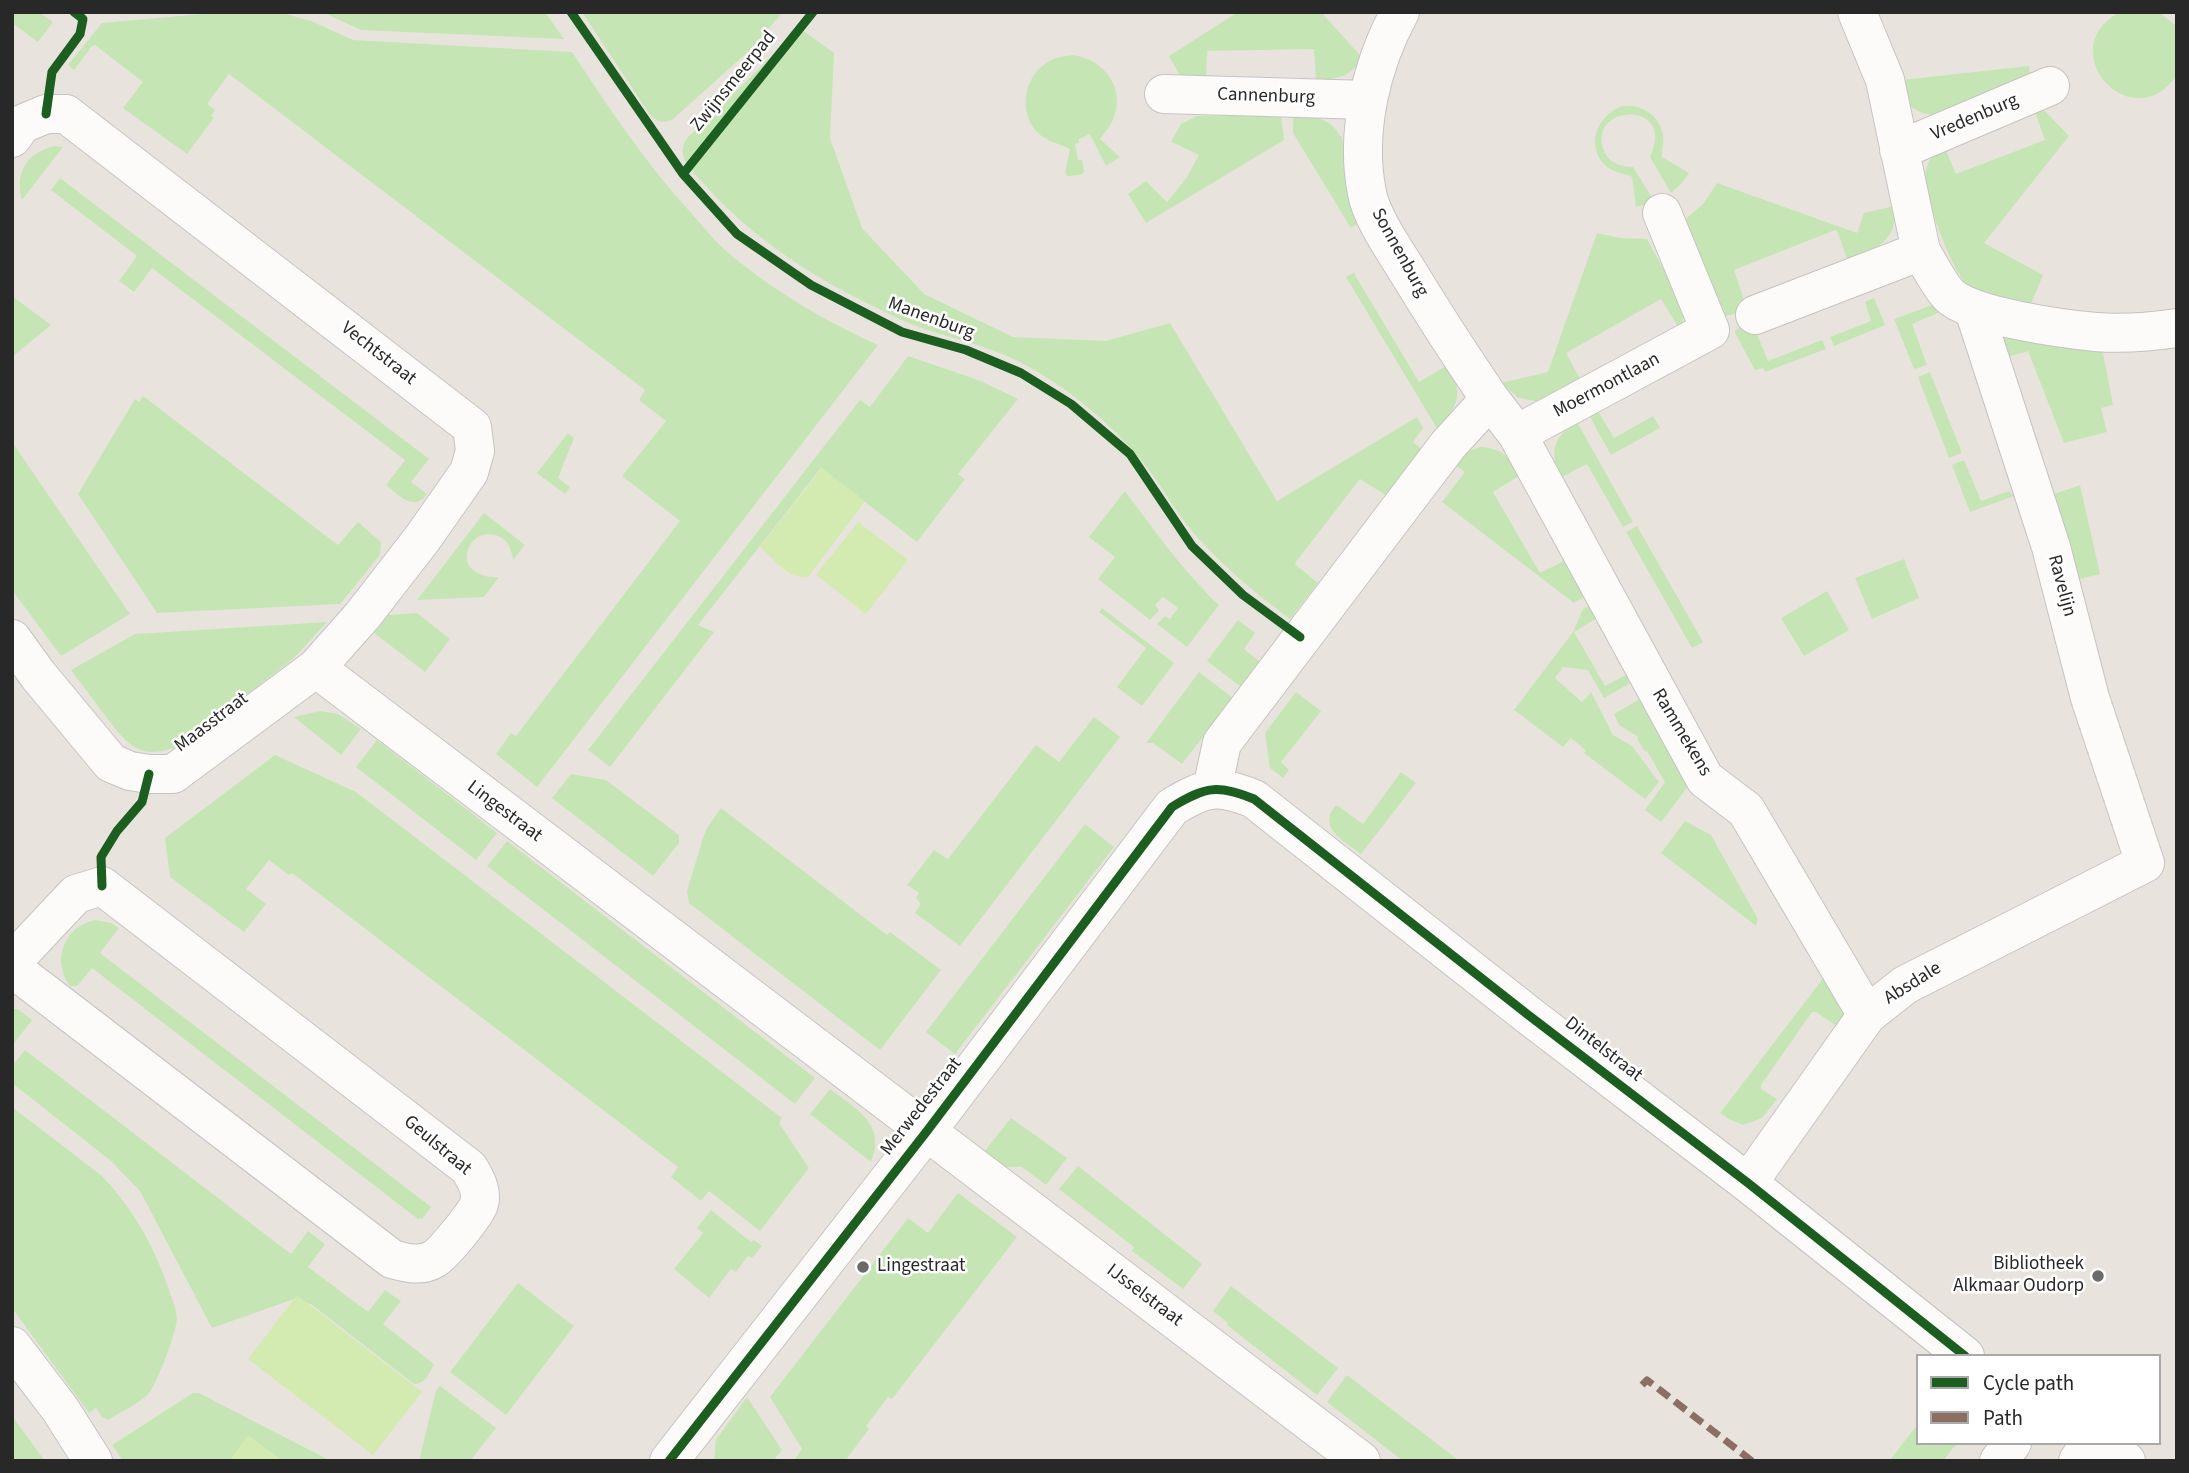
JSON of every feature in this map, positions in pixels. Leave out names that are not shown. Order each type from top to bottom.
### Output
[{"type":"street","name":"Sonnenburg","points":[[1400,12],[1385,39],[1368,100],[1363,149],[1367,195],[1392,247],[1490,399]]},
{"type":"street","points":[[1857,12],[1885,80],[1921,251],[1950,296],[1974,310],[2097,332],[2152,332],[2177,328]]},
{"type":"street","name":"Vredenburg","points":[[1899,150],[2050,86]]},
{"type":"street","name":"Cannenburg","points":[[1164,94],[1368,100]]},
{"type":"street","name":"Vechtstraat","points":[[12,138],[22,124],[46,114],[66,114],[472,427],[475,451],[469,472],[422,539],[363,615],[316,668]]},
{"type":"street","name":"Moermontlaan","points":[[1517,434],[1710,330],[1662,213]]},
{"type":"street","points":[[1755,315],[1921,251]]},
{"type":"street","name":"Ravelijn","points":[[1974,310],[2051,547],[2091,698],[2145,863]]},
{"type":"street","points":[[1213,789],[1222,743],[1448,445],[1490,399],[1517,434]]},
{"type":"street","name":"Rammekens","points":[[1517,434],[1705,779],[1746,810],[1867,1014]]},
{"type":"street","name":"Maasstraat","points":[[12,639],[111,764],[149,774],[173,774],[316,668]]},
{"type":"street","name":"Lingestraat","points":[[316,668],[927,1131]]},
{"type":"street","name":"Merwedestraat","points":[[669,1461],[927,1131],[1172,807],[1194,794],[1213,789]]},
{"type":"street","name":"Dintelstraat","points":[[1213,789],[1232,790],[1254,799],[1538,1023],[1748,1183],[1962,1354]]},
{"type":"street","name":"Absdale","points":[[1748,1183],[1867,1014],[1905,985],[2145,863]]},
{"type":"street","name":"Geulstraat","points":[[12,962],[76,894],[102,886],[469,1168],[478,1182],[479,1203],[454,1239],[434,1260],[415,1265],[392,1259],[12,968]]},
{"type":"street","name":"IJsselstraat","points":[[927,1131],[1361,1461]]},
{"type":"street","points":[[12,1346],[60,1409],[93,1461]]},
{"type":"street","points":[[1999,1461],[2011,1445]]},
{"type":"street","points":[[2078,1461],[2089,1445]]},
{"type":"street","points":[[2105,1445],[2126,1461]]},
{"type":"green space","points":[[12,12],[39,12],[53,22],[38,42],[12,23]]},
{"type":"green space","points":[[224,12],[279,12],[311,21],[353,40],[572,52],[644,156],[720,245],[742,264],[798,303],[878,345],[537,787],[496,754],[511,733],[516,736],[680,521],[622,476],[666,421],[639,400],[645,390],[229,74],[207,104],[215,110],[211,116],[214,118],[187,154],[123,108],[143,82],[95,45],[74,70],[68,65],[102,23]]},
{"type":"green space","points":[[322,12],[545,12],[564,39],[361,30]]},
{"type":"green space","points":[[582,12],[783,12],[749,51],[673,119],[663,122],[650,115]]},
{"type":"green space","points":[[1238,12],[1321,12],[1361,57],[1358,64],[1343,76],[1316,79],[1314,49],[1207,51],[1206,80],[1181,77],[1169,56]]},
{"type":"green space","points":[[2120,12],[2159,12],[2176,26],[2177,75],[2159,93],[2139,98],[2121,94],[2105,82],[2095,66],[2093,47],[2101,28]]},
{"type":"green space","points":[[798,27],[834,53],[830,138],[862,228],[924,294],[1013,337],[1106,341],[1170,323],[1277,501],[1417,417],[1423,428],[1413,442],[1423,450],[1387,496],[1360,479],[1295,563],[1318,583],[1290,619],[1214,555],[1186,524],[1121,437],[1071,394],[1016,360],[911,324],[830,284],[764,240],[724,205],[691,170],[683,152],[687,138],[763,65]]},
{"type":"green space","points":[[1073,55],[1095,63],[1110,77],[1117,97],[1116,108],[1113,120],[1100,139],[1120,157],[1106,166],[1090,134],[1075,144],[1084,172],[1081,175],[1067,176],[1065,172],[1070,149],[1048,140],[1036,131],[1030,122],[1026,102],[1030,82],[1042,66],[1054,59]]},
{"type":"green space","points":[[2029,66],[2030,75],[1933,115],[1909,106],[1902,80]]},
{"type":"green space","points":[[1623,106],[1643,109],[1658,121],[1663,134],[1662,157],[1689,173],[1671,193],[1650,157],[1655,138],[1652,124],[1642,117],[1629,114],[1617,117],[1606,125],[1601,137],[1605,153],[1617,164],[1633,167],[1655,202],[1636,207],[1632,177],[1607,167],[1596,150],[1595,141],[1600,124],[1606,116]]},
{"type":"green space","points":[[2039,109],[2045,111],[2069,136],[1984,243],[2043,275],[2031,304],[1987,296],[1966,284],[1946,246],[1926,194],[1925,179],[1930,161],[1944,146],[1956,174],[2045,140],[2035,112]]},
{"type":"green space","points":[[1197,116],[1281,116],[1284,140],[1146,223],[1128,194],[1146,181],[1167,202],[1187,177],[1199,155],[1172,140],[1181,124]]},
{"type":"green space","points":[[1293,116],[1321,119],[1332,125],[1342,138],[1360,222],[1351,228],[1293,133]]},
{"type":"green space","points":[[55,146],[63,147],[22,200],[20,181],[25,165],[37,153]]},
{"type":"green space","points":[[60,178],[429,459],[411,482],[427,494],[417,502],[412,502],[396,494],[386,485],[405,460],[152,268],[134,292],[119,281],[137,256],[51,190]]},
{"type":"green space","points":[[1717,183],[1857,233],[1864,213],[1894,206],[1893,227],[1890,235],[1877,247],[1850,259],[1847,258],[1835,230],[1734,270],[1744,300],[1741,312],[1726,316],[1680,229],[1680,224],[1703,204]]},
{"type":"green space","points":[[1597,233],[1620,238],[1647,239],[1684,307],[1685,314],[1681,325],[1677,325],[1661,299],[1566,353],[1580,379],[1539,402],[1519,398],[1501,383],[1548,372]]},
{"type":"green space","points":[[1355,272],[1419,382],[1446,366],[1452,376],[1456,384],[1457,400],[1438,430],[1346,277]]},
{"type":"green space","points":[[12,296],[51,325],[12,357]]},
{"type":"green space","points":[[1874,298],[1885,325],[1834,346],[1830,337],[1871,321],[1865,302]]},
{"type":"green space","points":[[1938,303],[1940,312],[1912,324],[1927,365],[1914,369],[1894,319]]},
{"type":"green space","points":[[1747,325],[1756,332],[1768,361],[1822,340],[1826,349],[1765,372],[1763,368],[1755,370],[1735,333],[1735,330]]},
{"type":"green space","points":[[2009,335],[2100,350],[2103,353],[2113,405],[2101,408],[2107,432],[2064,443],[2028,351],[1999,360],[2001,339]]},
{"type":"green space","points":[[908,356],[981,381],[1018,399],[958,474],[965,479],[917,542],[821,468],[698,625],[714,632],[610,767],[588,750],[860,400],[870,407]]},
{"type":"green space","points":[[1930,372],[1962,453],[1949,458],[1918,377]]},
{"type":"green space","points":[[143,396],[338,545],[358,522],[381,542],[380,555],[340,604],[157,613],[78,494],[135,399],[139,402]]},
{"type":"green space","points":[[1598,411],[1614,438],[1653,416],[1660,428],[1611,455],[1589,415]]},
{"type":"green space","points":[[1577,422],[1633,522],[1623,527],[1587,464],[1560,478],[1555,461],[1555,446],[1562,434]]},
{"type":"green space","points":[[568,433],[574,438],[558,478],[570,487],[565,494],[537,473]]},
{"type":"green space","points":[[12,442],[130,614],[61,656],[12,590]]},
{"type":"green space","points":[[1480,447],[1500,452],[1519,476],[1493,492],[1540,573],[1566,560],[1589,594],[1574,603],[1442,502],[1465,472],[1455,465],[1466,452]]},
{"type":"green space","points":[[1964,460],[1981,501],[2009,491],[2014,496],[1970,512],[1952,465]]},
{"type":"green space","points":[[822,468],[865,501],[809,576],[795,576],[782,568],[760,547]]},
{"type":"green space","points":[[2080,485],[2100,574],[2079,579],[2049,496]]},
{"type":"green space","points":[[1125,491],[1181,564],[1219,605],[1187,647],[1157,624],[1165,616],[1170,619],[1178,608],[1163,597],[1155,605],[1159,610],[1150,620],[1098,579],[1115,557],[1089,537]]},
{"type":"green space","points":[[484,513],[525,545],[513,560],[504,540],[489,534],[478,537],[467,553],[469,565],[479,574],[499,577],[484,597],[417,600]]},
{"type":"green space","points":[[858,522],[908,560],[866,614],[816,575]]},
{"type":"green space","points":[[1637,526],[1703,642],[1692,648],[1626,532]]},
{"type":"green space","points":[[1904,559],[1919,598],[1872,619],[1855,578]]},
{"type":"green space","points":[[1827,591],[1849,630],[1804,656],[1781,618]]},
{"type":"green space","points":[[1594,603],[1599,617],[1574,632],[1605,686],[1631,672],[1636,680],[1604,698],[1588,670],[1563,667],[1555,678],[1582,702],[1591,692],[1613,735],[1632,746],[1659,782],[1645,799],[1584,753],[1586,751],[1571,738],[1563,747],[1514,710],[1573,632],[1583,609]]},
{"type":"green space","points":[[1102,608],[1174,663],[1142,706],[1117,687],[1146,648],[1099,612]]},
{"type":"green space","points":[[417,613],[450,639],[425,672],[374,633],[388,615]]},
{"type":"green space","points":[[1238,620],[1255,633],[1244,649],[1260,662],[1241,687],[1207,661]]},
{"type":"green space","points":[[327,622],[293,659],[181,745],[167,750],[145,751],[128,742],[71,670],[135,634]]},
{"type":"green space","points":[[1199,672],[1233,698],[1182,764],[1153,743],[1146,743]]},
{"type":"green space","points":[[1296,692],[1321,711],[1281,762],[1289,770],[1283,778],[1270,768],[1265,733]]},
{"type":"green space","points":[[1643,697],[1689,785],[1661,822],[1645,810],[1665,782],[1638,737],[1619,725],[1614,714]]},
{"type":"green space","points":[[320,711],[338,714],[361,729],[341,755],[294,717]]},
{"type":"green space","points":[[1094,717],[1120,737],[960,946],[915,913],[921,904],[916,898],[919,893],[907,885],[934,850],[948,859],[1036,745],[1059,762]]},
{"type":"green space","points":[[377,740],[497,833],[476,860],[356,767]]},
{"type":"green space","points":[[275,755],[356,792],[782,1118],[779,1123],[809,1168],[760,1231],[709,1191],[701,1201],[671,1177],[678,1167],[292,873],[289,875],[269,860],[246,889],[266,904],[244,932],[170,877],[165,838]]},
{"type":"green space","points":[[1401,772],[1416,783],[1361,854],[1335,834],[1329,821],[1330,814],[1335,806],[1338,806],[1363,824]]},
{"type":"green space","points":[[571,774],[606,780],[679,835],[679,843],[653,876],[552,798]]},
{"type":"green space","points":[[721,808],[887,935],[890,932],[941,970],[880,1050],[689,903],[687,891],[703,838]]},
{"type":"green space","points":[[1685,821],[1711,835],[1758,919],[1756,926],[1661,853]]},
{"type":"green space","points":[[1085,824],[1114,847],[955,1054],[926,1032]]},
{"type":"green space","points":[[507,841],[815,1078],[795,1104],[487,866]]},
{"type":"green space","points":[[96,920],[119,928],[100,953],[431,1207],[422,1219],[418,1219],[92,968],[77,986],[70,986],[62,966],[64,945],[76,929]]},
{"type":"green space","points":[[1825,976],[1847,1014],[1841,1029],[1812,1012],[1761,1085],[1761,1089],[1777,1099],[1762,1118],[1743,1125],[1720,1113]]},
{"type":"green space","points":[[12,1009],[18,1009],[32,1020],[12,1046]]},
{"type":"green space","points":[[25,1050],[291,1254],[308,1231],[325,1244],[308,1267],[368,1312],[385,1290],[401,1301],[383,1324],[434,1364],[427,1377],[414,1384],[311,1304],[294,1299],[212,1328],[140,1191],[111,1161],[12,1083],[12,1066]]},
{"type":"green space","points":[[830,1089],[859,1111],[872,1127],[875,1149],[871,1162],[810,1114]]},
{"type":"green space","points":[[12,1107],[102,1176],[113,1188],[149,1242],[175,1306],[177,1318],[174,1334],[149,1393],[108,1420],[102,1417],[96,1408],[89,1413],[12,1308]]},
{"type":"green space","points":[[1011,1118],[1067,1158],[1046,1185],[1022,1167],[1004,1167],[984,1152]]},
{"type":"green space","points":[[1078,1166],[1202,1264],[1183,1289],[1132,1251],[1134,1247],[1059,1189]]},
{"type":"green space","points":[[958,1193],[1017,1237],[892,1399],[888,1397],[845,1461],[797,1461],[795,1459],[802,1449],[770,1397],[908,1218],[928,1233]]},
{"type":"green space","points":[[711,1210],[751,1242],[754,1240],[762,1246],[752,1258],[748,1256],[736,1272],[731,1269],[709,1298],[674,1269],[703,1233],[697,1228]]},
{"type":"green space","points":[[518,1283],[574,1326],[506,1415],[450,1372]]},
{"type":"green space","points":[[1231,1286],[1338,1368],[1317,1395],[1213,1311]]},
{"type":"green space","points":[[297,1295],[422,1392],[373,1455],[248,1359]]},
{"type":"green space","points":[[1347,1375],[1457,1459],[1403,1461],[1327,1402]]},
{"type":"green space","points":[[440,1386],[496,1428],[470,1461],[419,1461],[436,1390]]},
{"type":"green space","points":[[193,1393],[199,1393],[331,1461],[123,1461],[112,1445]]},
{"type":"green space","points":[[747,1397],[782,1450],[773,1461],[714,1461],[716,1440]]},
{"type":"green space","points":[[12,1416],[45,1461],[12,1461]]},
{"type":"green space","points":[[1916,1427],[1916,1445],[1955,1445],[1943,1461],[1889,1461]]},
{"type":"green space","points":[[248,1435],[283,1461],[229,1461]]},
{"type":"marked path","points":[[1642,1385],[1647,1380],[1752,1461]]},
{"type":"cycle path","points":[[46,114],[52,72],[80,34],[83,19],[74,12]]},
{"type":"cycle path","name":"Manenburg","points":[[571,12],[683,174],[737,234],[811,285],[902,332],[966,350],[1021,373],[1071,404],[1130,454],[1192,546],[1243,595],[1300,637]]},
{"type":"cycle path","name":"Zwijnsmeerpad","points":[[683,174],[813,12]]},
{"type":"cycle path","points":[[102,886],[101,857],[117,831],[142,802],[149,774]]},
{"type":"cycle path","points":[[669,1461],[927,1131],[1172,807],[1194,795],[1212,790],[1230,791],[1254,799],[1527,1014],[1748,1183],[1962,1354]]},
{"type":"place","name":"Lingestraat","points":[[863,1267]]},
{"type":"place","name":"Bibliotheek Alkmaar Oudorp","points":[[2098,1276]]}]
